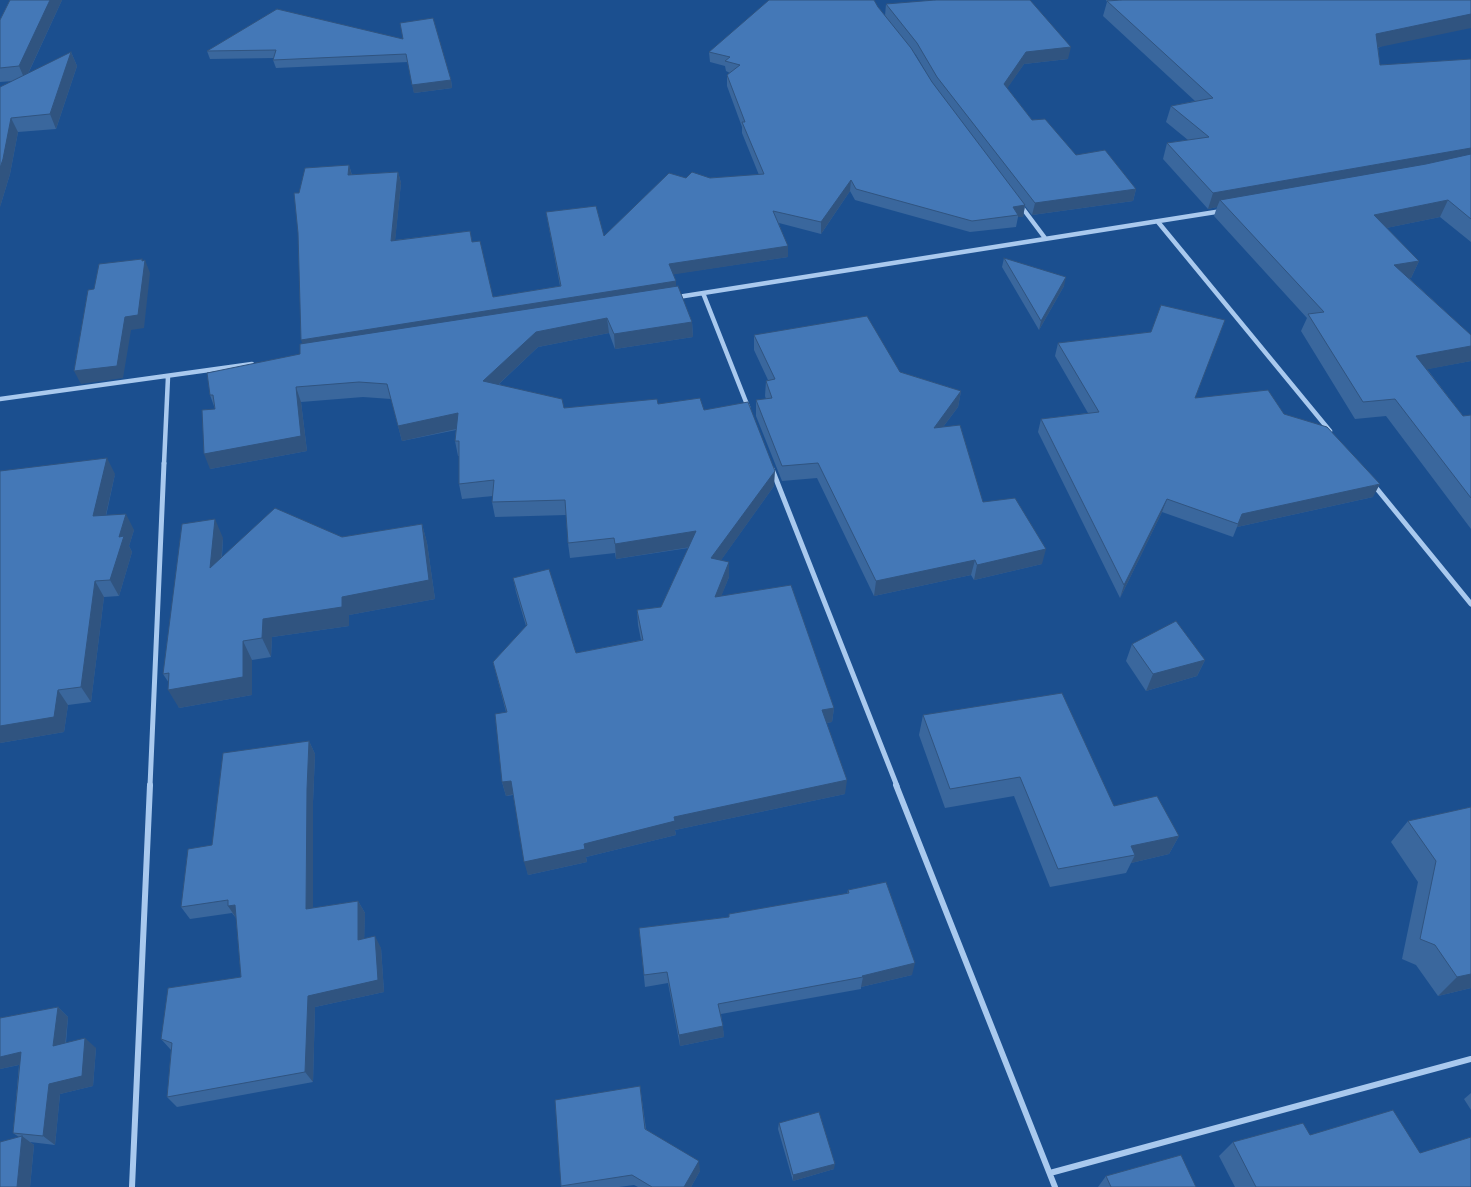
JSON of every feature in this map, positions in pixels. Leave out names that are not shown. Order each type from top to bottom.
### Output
[{"type":"street","points":[[1017,200],[1046,238]]},
{"type":"street","points":[[674,298],[1225,210]]},
{"type":"street","points":[[1158,222],[1333,436]]},
{"type":"street","points":[[703,293],[750,413]]},
{"type":"street","points":[[0,399],[168,377],[256,363]]},
{"type":"street","points":[[132,1187],[168,377]]},
{"type":"street","points":[[769,460],[1055,1187]]},
{"type":"street","points":[[1371,481],[1471,604]]},
{"type":"street","points":[[1050,1173],[1471,1059]]},
{"type":"building","points":[[10,0],[50,0],[19,66],[0,68],[0,20]]},
{"type":"building","points":[[769,0],[874,0],[911,48],[932,82],[1025,205],[1013,207],[1018,215],[972,221],[856,189],[851,180],[821,222],[773,211],[788,246],[669,264],[676,281],[301,340],[298,233],[294,193],[299,193],[305,168],[349,165],[348,175],[398,172],[391,241],[470,231],[472,242],[480,241],[493,297],[561,286],[546,212],[596,206],[604,236],[669,173],[686,178],[692,172],[710,178],[764,174],[742,122],[745,122],[727,75],[740,65],[725,61],[730,57],[709,52]]},
{"type":"building","points":[[935,0],[1030,0],[1071,47],[1026,52],[1004,84],[1032,120],[1045,119],[1076,155],[1105,150],[1136,189],[1035,203],[937,77],[917,43],[886,4]]},
{"type":"building","points":[[1471,0],[1471,14],[1376,34],[1380,65],[1471,59],[1471,148],[1213,193],[1167,143],[1209,137],[1171,106],[1213,98],[1107,1]]},
{"type":"building","points":[[277,9],[403,39],[400,23],[433,18],[451,80],[412,85],[406,54],[273,60],[276,50],[207,51]]},
{"type":"building","points":[[71,52],[50,114],[11,118],[0,168],[0,87]]},
{"type":"building","points":[[1471,154],[1471,219],[1448,200],[1374,215],[1419,261],[1394,265],[1471,335],[1471,346],[1416,356],[1463,416],[1471,415],[1471,498],[1395,399],[1363,402],[1308,314],[1324,312],[1220,200],[1426,164]]},
{"type":"building","points":[[1004,258],[1066,277],[1041,321]]},
{"type":"building","points":[[142,259],[142,261],[145,260],[138,315],[125,317],[117,366],[74,371],[88,290],[94,289],[99,264]]},
{"type":"building","points":[[678,286],[692,322],[614,334],[607,318],[536,332],[483,381],[562,399],[564,408],[657,399],[658,404],[700,398],[704,410],[748,402],[775,471],[711,558],[729,562],[715,597],[791,585],[834,708],[822,710],[847,780],[674,817],[675,821],[584,844],[585,849],[524,862],[511,781],[502,782],[495,714],[507,712],[493,662],[527,625],[513,578],[549,569],[576,653],[643,640],[637,610],[661,607],[696,531],[615,544],[614,538],[568,543],[565,500],[492,502],[494,480],[459,484],[459,441],[455,441],[458,413],[398,426],[387,384],[359,382],[296,387],[301,436],[204,454],[202,410],[215,409],[213,395],[210,395],[207,373],[300,354],[300,344]]},
{"type":"building","points":[[1161,305],[1225,320],[1195,398],[1268,390],[1284,414],[1327,427],[1380,484],[1242,514],[1238,524],[1167,499],[1124,585],[1041,419],[1099,412],[1058,343],[1151,332]]},
{"type":"building","points":[[867,316],[900,372],[961,391],[934,428],[960,425],[983,502],[1015,498],[1046,549],[977,565],[975,560],[876,581],[818,463],[782,466],[756,400],[772,398],[766,381],[775,379],[754,335]]},
{"type":"building","points":[[107,458],[93,516],[126,514],[119,537],[124,536],[110,580],[95,581],[81,687],[58,690],[54,717],[0,726],[0,471]]},
{"type":"building","points":[[275,508],[342,537],[422,524],[429,580],[342,597],[342,607],[263,619],[262,638],[243,641],[243,677],[168,690],[169,673],[163,674],[182,524],[215,519],[210,568]]},
{"type":"building","points":[[1176,621],[1205,660],[1153,674],[1132,644]]},
{"type":"building","points":[[1062,693],[1114,806],[1157,796],[1179,836],[1131,846],[1135,855],[1058,869],[1020,777],[950,789],[923,715]]},
{"type":"building","points":[[309,741],[306,909],[358,901],[358,940],[375,936],[378,980],[308,996],[305,1072],[167,1097],[172,1043],[161,1039],[168,988],[241,977],[235,905],[228,906],[228,900],[181,907],[188,849],[212,845],[223,753]]},
{"type":"building","points":[[1471,807],[1471,974],[1457,977],[1435,945],[1420,939],[1436,861],[1408,821]]},
{"type":"building","points":[[886,882],[915,963],[863,977],[718,1004],[723,1026],[679,1035],[667,972],[644,975],[639,928],[729,917],[729,914],[849,893],[848,890]]},
{"type":"building","points":[[58,1007],[53,1046],[85,1038],[82,1076],[49,1084],[43,1136],[13,1133],[21,1052],[0,1057],[0,1018]]},
{"type":"building","points":[[640,1086],[645,1129],[699,1161],[684,1187],[652,1187],[632,1175],[561,1186],[555,1100]]},
{"type":"building","points":[[1393,1110],[1420,1153],[1471,1137],[1471,1187],[1256,1187],[1233,1142],[1303,1123],[1310,1135]]},
{"type":"building","points":[[819,1112],[835,1164],[793,1175],[779,1123]]},
{"type":"building","points":[[22,1136],[17,1187],[0,1187],[0,1142]]},
{"type":"building","points":[[1181,1155],[1196,1187],[1111,1187],[1106,1176]]}]
